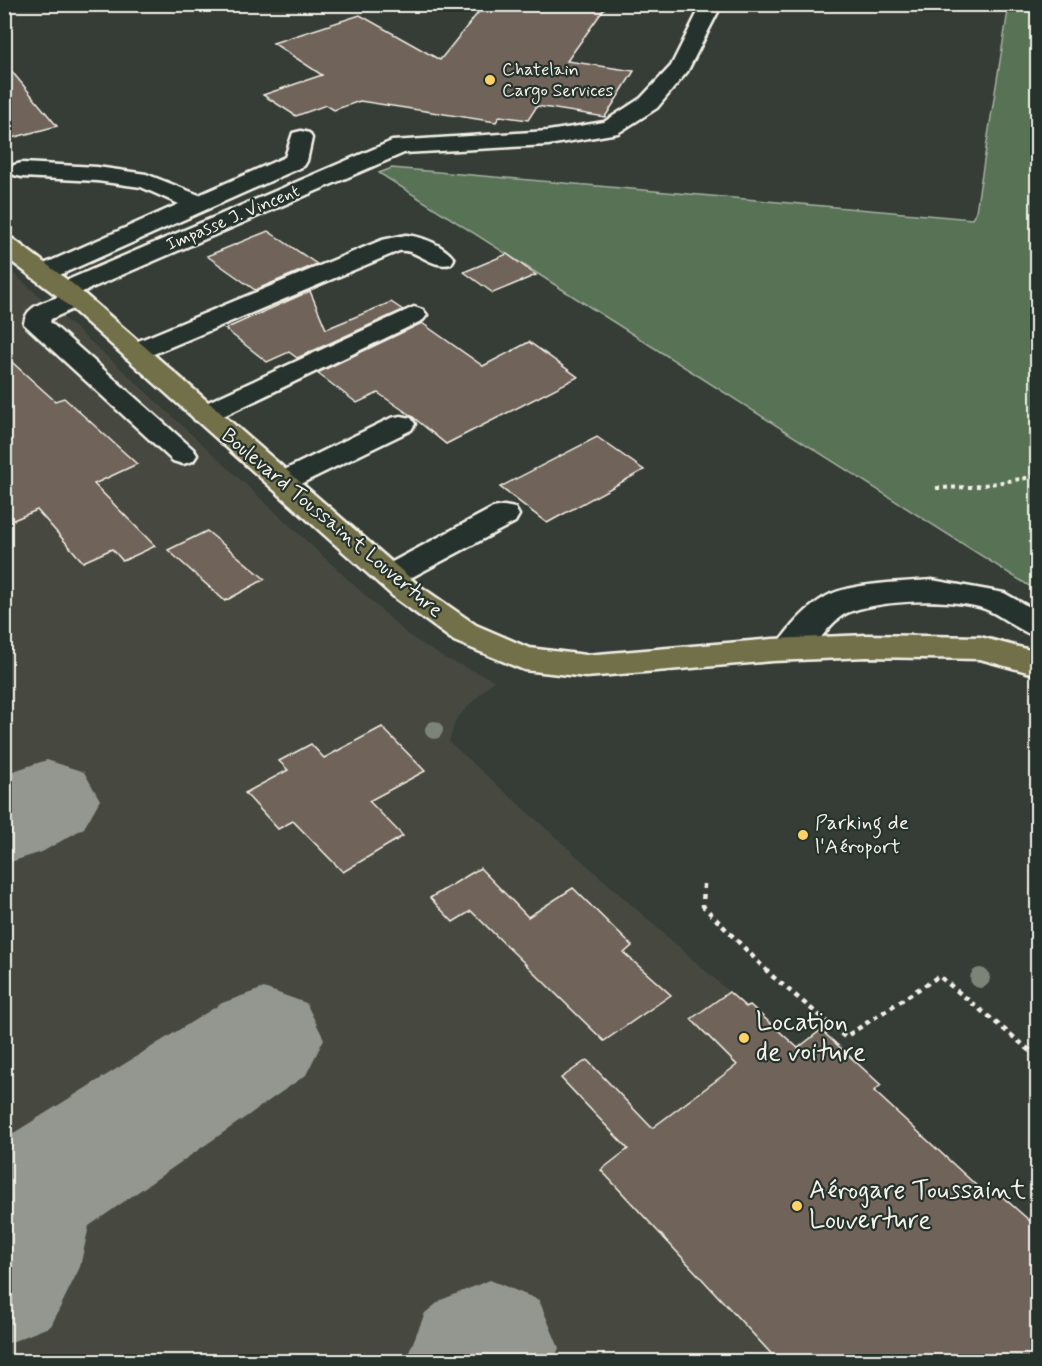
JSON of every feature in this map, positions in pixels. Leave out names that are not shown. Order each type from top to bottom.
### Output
[{"type":"main road","name":"Boulevard Toussaint Louverture","points":[[4,244],[62,287],[390,576],[465,633],[524,659],[586,666],[791,649],[867,646],[980,648],[1038,664]]},
{"type":"lane","name":"Impasse J. Vincent","points":[[62,287],[400,146],[548,138],[610,128],[649,103],[680,68],[712,4]]},
{"type":"lane","points":[[183,455],[37,324],[38,315],[62,287],[199,204],[296,161],[301,138]]},
{"type":"lane","points":[[22,170],[97,174],[146,181],[199,204]]},
{"type":"lane","points":[[135,352],[390,245],[404,241],[414,242],[442,259]]},
{"type":"lane","points":[[205,414],[414,315]]},
{"type":"lane","points":[[282,482],[400,424]]},
{"type":"lane","points":[[390,576],[504,515]]},
{"type":"lane","points":[[791,649],[815,621],[841,602],[886,594],[932,590],[993,600],[1038,626]]},
{"type":"path","points":[[936,488],[972,487],[1038,476]]},
{"type":"path","points":[[704,884],[702,906],[764,971],[815,1016],[845,1037],[939,976],[1038,1057]]},
{"type":"shaded area","points":[[4,265],[120,368],[408,635],[444,658],[494,680],[456,719],[449,742],[746,1007],[750,1005],[782,1035],[788,1056],[821,1030],[881,1085],[874,1091],[968,1177],[949,1194],[971,1215],[997,1192],[1037,1228],[1037,1361],[5,1361]]},
{"type":"green space","points":[[1009,5],[1038,5],[1037,591],[379,173],[392,168],[972,219],[976,211]]},
{"type":"building","points":[[485,4],[600,4],[598,8],[604,9],[567,61],[634,71],[605,117],[537,106],[528,120],[500,116],[496,122],[360,101],[334,110],[326,105],[296,116],[263,95],[322,75],[273,43],[360,15],[440,60]]},
{"type":"building","points":[[4,62],[57,126],[4,140]]},
{"type":"building","points":[[268,231],[317,264],[255,290],[207,256]]},
{"type":"building","points":[[507,254],[536,275],[493,293],[464,272]]},
{"type":"building","points":[[310,291],[326,329],[391,302],[403,310],[297,358],[289,352],[267,362],[225,329]]},
{"type":"building","points":[[422,323],[483,366],[529,342],[578,377],[446,444],[378,393],[357,403],[317,373]]},
{"type":"building","points":[[4,355],[55,401],[64,398],[137,464],[94,484],[155,546],[123,561],[112,549],[83,562],[37,510],[4,524]]},
{"type":"building","points":[[597,437],[644,470],[547,523],[500,487]]},
{"type":"building","points":[[207,531],[265,579],[225,601],[168,550]]},
{"type":"building","points":[[382,727],[425,771],[369,801],[403,836],[343,872],[293,821],[278,829],[245,793],[288,770],[279,761],[311,744],[324,758]]},
{"type":"building","points":[[480,868],[528,917],[573,888],[632,946],[624,953],[671,995],[604,1041],[471,911],[453,922],[430,898]]},
{"type":"building","name":"Aérogare Toussaint Louverture","points":[[729,992],[746,1007],[750,1005],[798,1048],[821,1030],[881,1085],[874,1091],[990,1198],[997,1192],[1038,1228],[1038,1362],[779,1362],[601,1170],[628,1149],[561,1078],[587,1060],[652,1128],[737,1065],[691,1019]]},
{"type":"taxiway","points":[[4,823],[47,800]]},
{"type":"taxiway","points":[[4,1281],[13,1267],[32,1192],[264,1039]]},
{"type":"taxiway","points":[[474,1362],[490,1348]]},
{"type":"place","name":"Chatelain Cargo Services","points":[[490,80]]},
{"type":"place","name":"Parking de l'Aéroport","points":[[803,835]]},
{"type":"place","name":"Location de voiture","points":[[744,1038]]},
{"type":"place","name":"Aérogare Toussaint Louverture","points":[[797,1206]]}]
